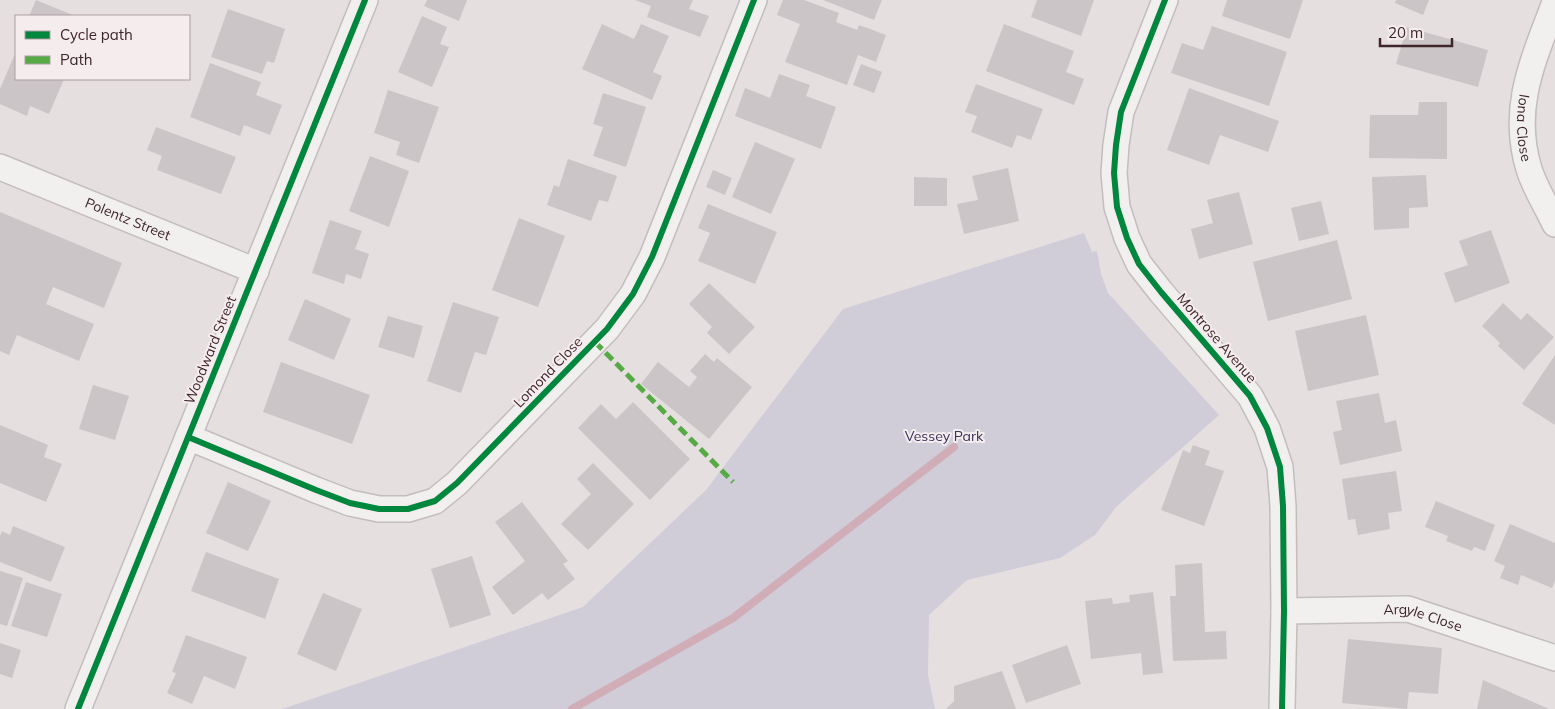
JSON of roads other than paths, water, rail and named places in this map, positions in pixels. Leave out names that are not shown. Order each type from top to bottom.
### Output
[{"type":"street","name":"Woodward Street","points":[[78,709],[365,0]]},
{"type":"street","name":"Lomond Close","points":[[188,437],[350,503],[379,509],[408,509],[435,501],[457,483],[607,329],[633,294],[652,258],[754,0]]},
{"type":"street","name":"Montrose Avenue","points":[[1165,0],[1121,112],[1114,173],[1117,207],[1127,238],[1139,264],[1160,292],[1250,396],[1267,428],[1280,467],[1283,506],[1284,611],[1282,709]]},
{"type":"street","name":"Iona Close","points":[[1555,2],[1529,71],[1522,99],[1522,132],[1529,169],[1555,224]]},
{"type":"street","name":"Polentz Street","points":[[0,167],[256,271]]},
{"type":"street","name":"Argyle Close","points":[[1284,611],[1408,609],[1555,658]]},
{"type":"waterway","points":[[572,709],[733,618],[954,447]]},
{"type":"park label","name":"Vessey Park","points":[[944,436]]}]
